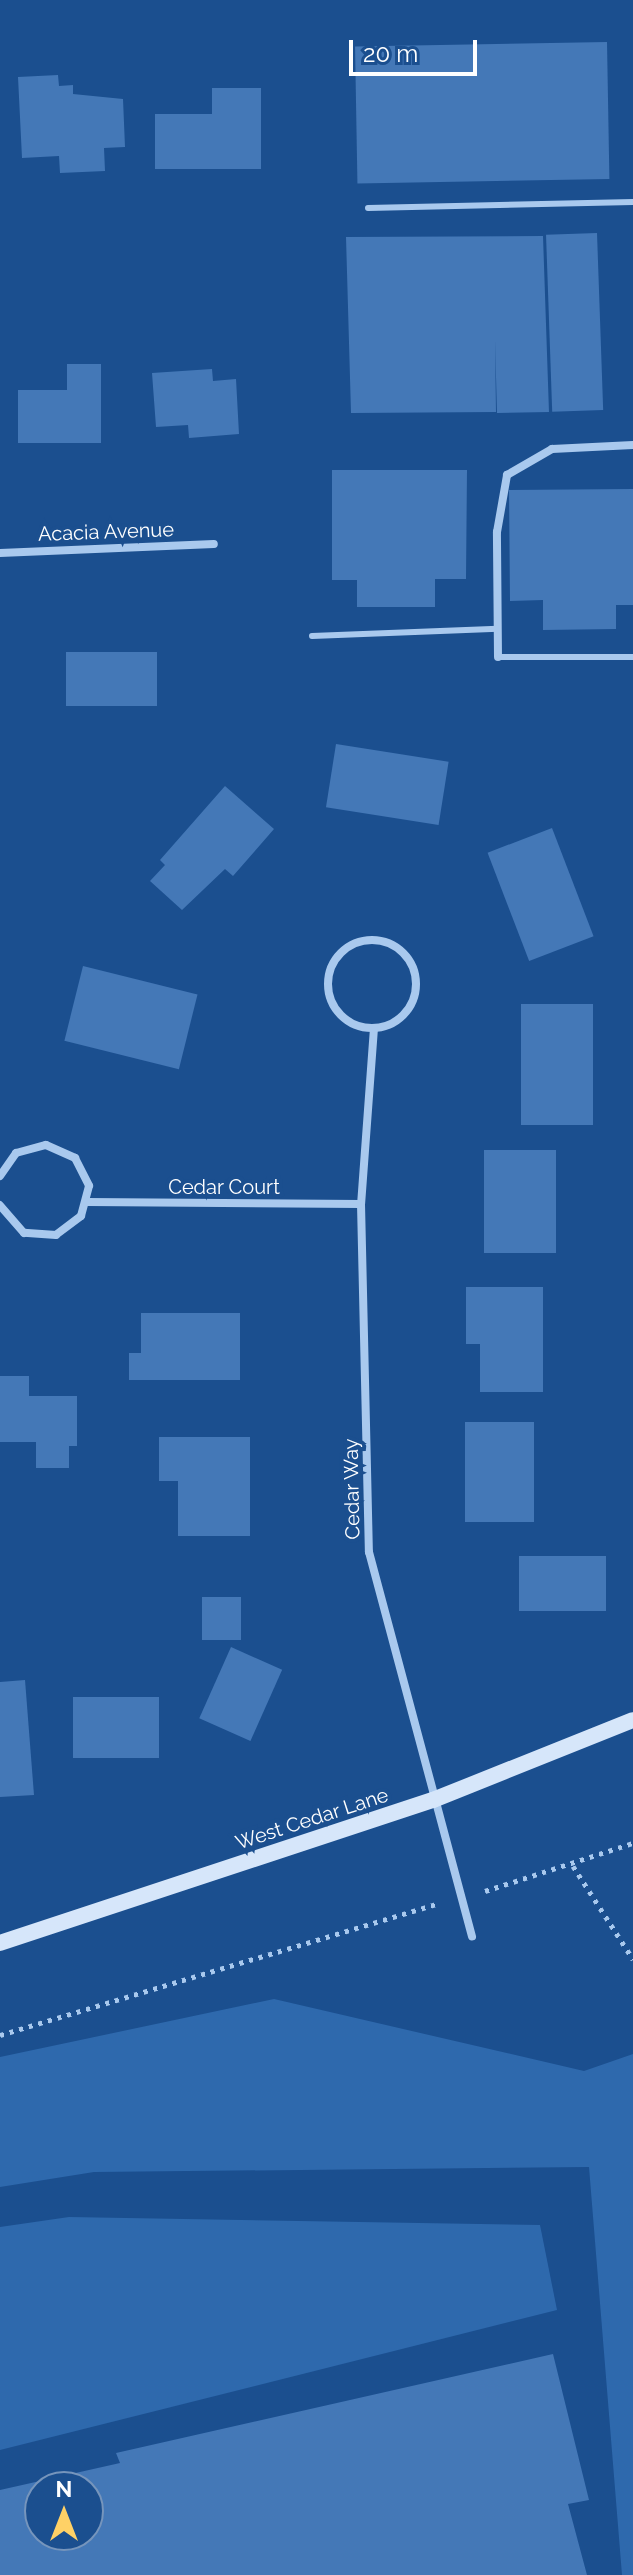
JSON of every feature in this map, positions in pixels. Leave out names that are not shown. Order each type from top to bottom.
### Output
[{"type":"main road","name":"West Cedar Lane","points":[[0,1943],[433,1800],[633,1720]]},
{"type":"street","points":[[498,657],[497,532],[507,475],[552,449],[633,445]]},
{"type":"street","name":"Acacia Avenue","points":[[0,553],[214,544]]},
{"type":"street","points":[[370,939],[402,951],[417,982],[405,1014],[374,1028],[342,1016],[327,985],[340,954],[370,939]]},
{"type":"street","name":"Cedar Way","points":[[374,1028],[361,1204],[369,1552],[433,1800],[472,1936]]},
{"type":"street","points":[[0,1176],[16,1153],[30,1147],[62,1149],[84,1171],[87,1202],[70,1228],[40,1236],[11,1223],[0,1205]]},
{"type":"street","name":"Cedar Court","points":[[87,1202],[361,1204]]},
{"type":"lane","points":[[368,208],[633,202]]},
{"type":"lane","points":[[312,636],[498,629]]},
{"type":"lane","points":[[498,657],[633,657]]},
{"type":"path","points":[[0,2035],[573,1866],[633,1843]]},
{"type":"path","points":[[573,1866],[633,1959]]},
{"type":"shaded area","points":[[274,1999],[584,2071],[633,2054],[633,2575],[622,2575],[589,2167],[94,2172],[0,2187],[0,2057]]},
{"type":"shaded area","points":[[69,2217],[540,2225],[557,2310],[0,2450],[0,2227]]},
{"type":"building","points":[[607,42],[609,179],[357,183],[355,46]]},
{"type":"building","points":[[58,75],[59,86],[73,85],[73,94],[123,99],[125,147],[104,148],[105,171],[60,173],[59,156],[22,158],[18,77]]},
{"type":"building","points":[[212,88],[261,88],[261,169],[155,169],[155,114],[212,114]]},
{"type":"building","points":[[597,233],[603,410],[552,412],[546,235]]},
{"type":"building","points":[[543,236],[549,412],[497,413],[495,340],[496,412],[351,413],[346,237]]},
{"type":"building","points":[[67,364],[101,364],[101,443],[18,443],[18,390],[67,390]]},
{"type":"building","points":[[212,369],[213,381],[236,379],[239,434],[189,438],[188,425],[156,427],[152,373]]},
{"type":"building","points":[[332,470],[467,470],[466,579],[435,579],[435,607],[357,607],[357,580],[332,580]]},
{"type":"building","points":[[633,489],[633,605],[616,605],[616,629],[543,630],[543,600],[510,601],[509,490]]},
{"type":"building","points":[[66,652],[157,652],[157,706],[66,706]]},
{"type":"building","points":[[336,744],[449,762],[439,825],[326,807]]},
{"type":"building","points":[[225,786],[274,829],[233,876],[225,869],[182,910],[150,881],[165,865],[160,860]]},
{"type":"building","points":[[552,828],[594,936],[529,961],[488,853]]},
{"type":"building","points":[[83,966],[197,995],[179,1069],[64,1041]]},
{"type":"building","points":[[521,1004],[593,1004],[593,1125],[521,1125]]},
{"type":"building","points":[[484,1150],[556,1150],[556,1253],[484,1253]]},
{"type":"building","points":[[466,1287],[543,1287],[543,1392],[480,1392],[480,1344],[466,1344]]},
{"type":"building","points":[[141,1313],[240,1313],[240,1380],[129,1380],[129,1353],[141,1353]]},
{"type":"building","points":[[0,1376],[29,1376],[29,1396],[77,1396],[77,1446],[69,1446],[69,1468],[36,1468],[36,1442],[0,1442]]},
{"type":"building","points":[[465,1422],[534,1422],[534,1522],[465,1522]]},
{"type":"building","points":[[159,1437],[250,1437],[250,1536],[178,1536],[178,1481],[159,1481]]},
{"type":"building","points":[[519,1556],[606,1556],[606,1611],[519,1611]]},
{"type":"building","points":[[202,1597],[241,1597],[241,1640],[202,1640]]},
{"type":"building","points":[[231,1647],[282,1670],[250,1741],[199,1718]]},
{"type":"building","points":[[25,1680],[34,1795],[0,1797],[0,1682]]},
{"type":"building","points":[[73,1697],[159,1697],[159,1758],[73,1758]]},
{"type":"building","points":[[553,2354],[589,2500],[568,2504],[587,2575],[0,2575],[0,2490],[24,2485],[24,2551],[104,2551],[104,2471],[84,2471],[120,2463],[116,2453]]}]
